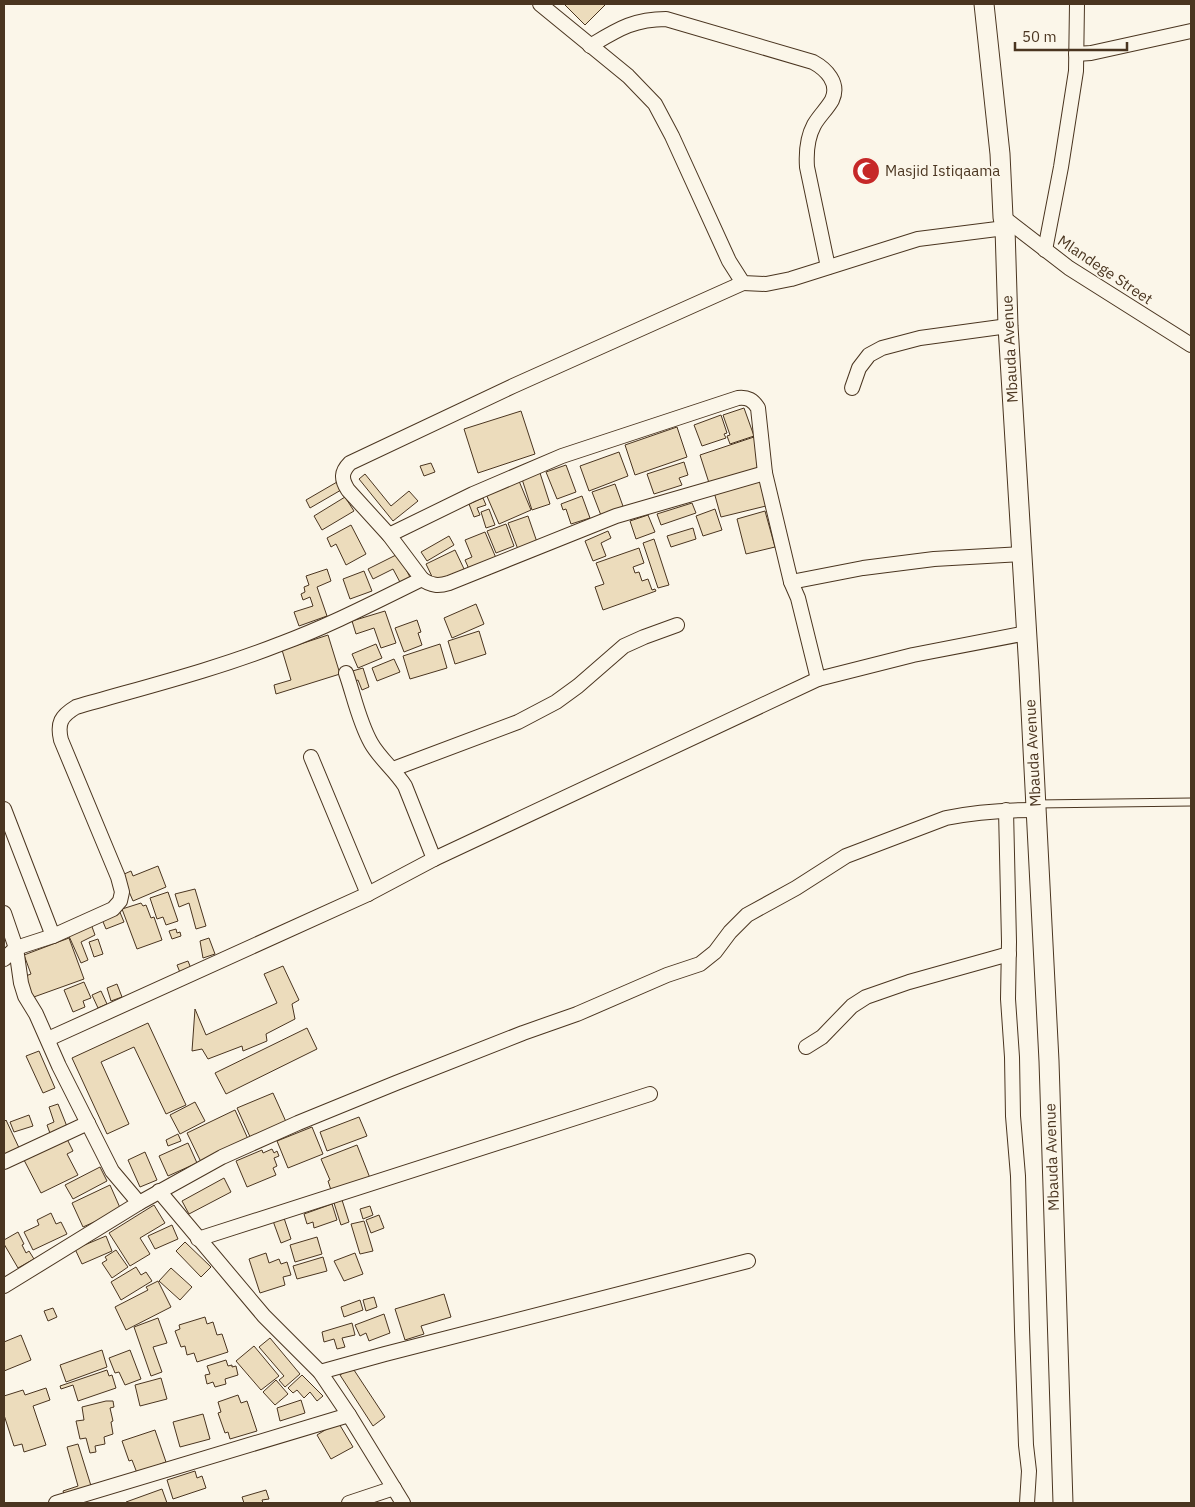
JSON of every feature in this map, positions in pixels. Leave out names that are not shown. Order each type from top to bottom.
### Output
[{"type":"street","points":[[540,4],[628,76],[654,104],[672,136],[729,261],[743,283]]},
{"type":"street","name":"Mbauda Avenue","points":[[984,4],[1000,154],[1008,326],[1027,633],[1049,1071],[1063,1503]]},
{"type":"street","points":[[1045,250],[1061,167],[1076,71],[1077,4]]},
{"type":"street","points":[[590,46],[636,22],[650,19],[666,19],[813,62],[823,68],[832,80],[834,95],[814,125],[808,139],[806,152],[807,167],[828,267]]},
{"type":"street","points":[[1076,54],[1091,53],[1191,31]]},
{"type":"street","points":[[765,473],[616,516],[449,583],[433,585],[422,579],[389,535],[348,490],[343,483],[342,475],[350,463],[513,386],[743,283],[766,284],[791,279],[918,239],[1004,223]]},
{"type":"street","name":"Mlandege Street","points":[[1004,223],[1069,268],[1191,345]]},
{"type":"street","points":[[852,388],[859,368],[869,354],[882,348],[920,338],[1008,326]]},
{"type":"street","points":[[389,535],[473,494],[562,456],[745,397],[755,403],[758,408],[765,473],[791,582],[798,598],[818,679]]},
{"type":"street","points":[[791,582],[863,568],[934,559],[1021,554]]},
{"type":"street","points":[[4,959],[16,948],[53,936],[113,909],[120,901],[122,892],[115,870],[61,740],[59,729],[61,720],[67,712],[76,707],[233,662],[322,627],[422,579]]},
{"type":"street","points":[[393,769],[518,722],[578,686],[624,646],[677,625]]},
{"type":"street","points":[[48,1039],[368,894],[434,859],[818,679],[913,655],[1027,633]]},
{"type":"street","points":[[346,673],[366,734],[378,753],[399,776],[409,795],[434,859]]},
{"type":"street","points":[[311,758],[368,894]]},
{"type":"street","points":[[4,1286],[159,1191],[222,1157],[298,1123],[514,1037],[577,1014],[667,975],[700,964],[716,952],[730,932],[747,915],[796,888],[846,856],[946,818],[1036,807]]},
{"type":"street","points":[[4,809],[53,936]]},
{"type":"street","points":[[1006,810],[1008,999],[1012,1057],[1013,1116],[1018,1176],[1026,1444],[1030,1471],[1027,1503]]},
{"type":"street","points":[[4,913],[16,948],[21,983],[25,996],[36,1014],[59,1066],[112,1171],[139,1203]]},
{"type":"street","points":[[806,1047],[822,1037],[852,1006],[866,997],[909,982],[1009,954]]},
{"type":"street","points":[[198,1239],[650,1094]]},
{"type":"street","points":[[4,1162],[88,1123]]},
{"type":"street","points":[[159,1191],[264,1316],[320,1372],[403,1503]]},
{"type":"street","points":[[320,1372],[748,1261]]},
{"type":"street","points":[[56,1503],[349,1415]]},
{"type":"street","points":[[349,1503],[394,1488]]},
{"type":"lane","points":[[1036,807],[1191,802]]},
{"type":"building","points":[[564,4],[606,4],[585,25]]},
{"type":"building","points":[[744,408],[754,436],[730,444],[727,436],[730,435],[723,415]]},
{"type":"building","points":[[521,411],[535,454],[478,473],[464,429]]},
{"type":"building","points":[[721,415],[727,433],[724,434],[726,438],[702,446],[694,425]]},
{"type":"building","points":[[677,427],[687,457],[635,475],[625,445]]},
{"type":"building","points":[[754,437],[764,469],[710,486],[700,455]]},
{"type":"building","points":[[619,452],[628,476],[589,491],[580,466]]},
{"type":"building","points":[[684,462],[688,475],[679,478],[682,485],[654,494],[647,474]]},
{"type":"building","points":[[431,463],[435,472],[424,476],[420,466]]},
{"type":"building","points":[[566,465],[576,492],[557,499],[546,472]]},
{"type":"building","points":[[539,470],[550,504],[532,510],[521,476]]},
{"type":"building","points":[[365,474],[391,506],[409,491],[418,501],[393,521],[359,479]]},
{"type":"building","points":[[764,479],[770,505],[721,517],[714,492]]},
{"type":"building","points":[[519,481],[531,510],[499,524],[486,494]]},
{"type":"building","points":[[337,482],[341,490],[310,508],[306,500]]},
{"type":"building","points":[[615,484],[624,509],[602,518],[592,492]]},
{"type":"building","points":[[582,496],[590,518],[571,524],[566,509],[563,510],[561,504]]},
{"type":"building","points":[[345,497],[354,511],[322,530],[314,516]]},
{"type":"building","points":[[483,498],[486,505],[477,508],[480,515],[474,517],[469,504]]},
{"type":"building","points":[[692,503],[696,513],[661,525],[657,514]]},
{"type":"building","points":[[489,509],[495,525],[486,528],[481,512]]},
{"type":"building","points":[[715,509],[722,530],[703,536],[696,516]]},
{"type":"building","points":[[765,511],[775,547],[746,554],[737,519]]},
{"type":"building","points":[[648,515],[655,532],[636,539],[630,521]]},
{"type":"building","points":[[528,516],[538,545],[519,552],[508,523]]},
{"type":"building","points":[[506,524],[514,546],[496,553],[487,531]]},
{"type":"building","points":[[351,525],[366,554],[346,565],[336,544],[331,547],[327,538]]},
{"type":"building","points":[[693,528],[696,539],[671,547],[667,536]]},
{"type":"building","points":[[608,531],[611,538],[601,543],[606,556],[593,561],[585,541]]},
{"type":"building","points":[[485,532],[496,558],[469,569],[465,560],[472,557],[465,540]]},
{"type":"building","points":[[449,536],[454,545],[427,561],[421,552]]},
{"type":"building","points":[[654,539],[669,585],[658,588],[643,543]]},
{"type":"building","points":[[639,548],[644,563],[633,567],[635,573],[639,572],[642,581],[648,579],[652,590],[655,589],[656,591],[603,610],[595,587],[604,584],[596,563]]},
{"type":"building","points":[[455,550],[465,571],[436,585],[426,564]]},
{"type":"building","points":[[398,554],[411,579],[401,584],[393,569],[373,579],[368,569]]},
{"type":"building","points":[[327,569],[331,581],[317,587],[327,616],[299,626],[294,612],[313,606],[310,597],[303,600],[301,594],[305,592],[304,587],[309,585],[306,576]]},
{"type":"building","points":[[364,571],[372,591],[350,599],[343,579]]},
{"type":"building","points":[[476,604],[484,624],[452,638],[444,618]]},
{"type":"building","points":[[385,611],[396,643],[381,648],[374,628],[356,634],[352,621]]},
{"type":"building","points":[[417,620],[421,632],[418,633],[422,645],[404,652],[395,628]]},
{"type":"building","points":[[479,631],[486,654],[455,664],[448,641]]},
{"type":"building","points":[[328,635],[340,674],[276,694],[274,685],[291,680],[282,650]]},
{"type":"building","points":[[376,644],[382,658],[358,668],[352,654]]},
{"type":"building","points":[[440,644],[447,668],[410,679],[403,656]]},
{"type":"building","points":[[394,659],[400,672],[377,681],[372,668]]},
{"type":"building","points":[[363,668],[369,687],[362,690],[358,680],[352,682],[349,672]]},
{"type":"building","points":[[158,866],[166,887],[133,901],[122,875],[131,871],[133,876]]},
{"type":"building","points":[[195,889],[206,926],[196,929],[189,903],[179,907],[175,894]]},
{"type":"building","points":[[168,892],[178,921],[166,925],[163,917],[157,919],[150,898]]},
{"type":"building","points":[[141,903],[143,906],[146,905],[151,918],[154,917],[162,940],[137,949],[122,909]]},
{"type":"building","points":[[119,910],[124,922],[106,929],[101,917]]},
{"type":"building","points":[[91,924],[95,935],[81,942],[88,960],[81,963],[68,934]]},
{"type":"building","points":[[176,929],[177,933],[180,932],[181,936],[172,939],[169,931]]},
{"type":"building","points":[[69,938],[84,979],[31,998],[23,977],[31,974],[24,955]]},
{"type":"building","points":[[209,938],[215,954],[203,958],[200,941]]},
{"type":"building","points":[[98,939],[103,954],[94,957],[89,942]]},
{"type":"building","points":[[188,961],[192,971],[181,975],[177,965]]},
{"type":"building","points":[[283,966],[299,1000],[292,1004],[295,1019],[266,1034],[267,1041],[243,1051],[242,1046],[208,1059],[202,1049],[192,1051],[195,1009],[206,1035],[277,1003],[264,974]]},
{"type":"building","points":[[84,982],[91,998],[83,1001],[85,1007],[73,1012],[64,990]]},
{"type":"building","points":[[117,984],[122,997],[111,1001],[107,988]]},
{"type":"building","points":[[101,991],[107,1004],[98,1008],[92,995]]},
{"type":"building","points":[[148,1023],[186,1105],[166,1114],[134,1047],[101,1062],[129,1124],[107,1134],[72,1058]]},
{"type":"building","points":[[307,1028],[317,1049],[226,1094],[215,1073]]},
{"type":"building","points":[[39,1051],[55,1088],[43,1093],[26,1056]]},
{"type":"building","points":[[273,1093],[287,1124],[251,1139],[237,1108]]},
{"type":"building","points":[[195,1102],[205,1121],[180,1134],[170,1115]]},
{"type":"building","points":[[58,1104],[68,1129],[51,1136],[47,1125],[54,1122],[49,1107]]},
{"type":"building","points":[[235,1110],[248,1139],[201,1162],[187,1133]]},
{"type":"building","points":[[29,1115],[33,1126],[14,1132],[10,1122]]},
{"type":"building","points":[[359,1117],[367,1136],[327,1151],[320,1132]]},
{"type":"building","points":[[6,1120],[20,1150],[4,1158],[4,1122]]},
{"type":"building","points":[[312,1127],[323,1154],[288,1168],[277,1141]]},
{"type":"building","points":[[178,1134],[181,1141],[168,1146],[166,1140]]},
{"type":"building","points":[[67,1139],[73,1151],[67,1154],[78,1175],[41,1193],[24,1160]]},
{"type":"building","points":[[188,1143],[197,1163],[168,1176],[159,1156]]},
{"type":"building","points":[[357,1145],[370,1178],[332,1193],[328,1181],[330,1180],[321,1159]]},
{"type":"building","points":[[272,1149],[274,1153],[277,1151],[279,1156],[274,1158],[277,1166],[273,1168],[276,1175],[247,1187],[236,1161],[262,1150],[263,1153]]},
{"type":"building","points":[[145,1152],[157,1180],[140,1187],[128,1160]]},
{"type":"building","points":[[100,1167],[107,1181],[73,1199],[65,1185]]},
{"type":"building","points":[[224,1178],[231,1192],[189,1214],[182,1201]]},
{"type":"building","points":[[110,1185],[121,1210],[83,1227],[72,1203]]},
{"type":"building","points":[[342,1200],[349,1222],[341,1225],[334,1203]]},
{"type":"building","points":[[332,1204],[337,1220],[314,1228],[313,1222],[307,1224],[304,1214]]},
{"type":"building","points":[[154,1205],[165,1223],[140,1238],[150,1254],[130,1266],[109,1233]]},
{"type":"building","points":[[370,1206],[373,1215],[363,1219],[360,1209]]},
{"type":"building","points":[[51,1213],[56,1224],[61,1222],[67,1234],[33,1250],[24,1232],[39,1225],[37,1220]]},
{"type":"building","points":[[379,1215],[384,1228],[371,1233],[366,1220]]},
{"type":"building","points":[[284,1218],[291,1239],[281,1243],[273,1221]]},
{"type":"building","points":[[364,1221],[373,1251],[360,1254],[351,1224]]},
{"type":"building","points":[[172,1225],[178,1239],[155,1249],[148,1236]]},
{"type":"building","points":[[18,1232],[26,1253],[29,1251],[34,1259],[18,1268],[4,1244],[4,1240]]},
{"type":"building","points":[[106,1236],[112,1251],[82,1264],[75,1249]]},
{"type":"building","points":[[317,1237],[322,1254],[295,1262],[290,1245]]},
{"type":"building","points":[[185,1242],[211,1267],[201,1277],[176,1251]]},
{"type":"building","points":[[116,1250],[128,1267],[112,1278],[102,1263],[107,1260],[105,1257]]},
{"type":"building","points":[[266,1253],[269,1263],[279,1259],[281,1264],[287,1262],[291,1275],[283,1277],[285,1285],[260,1293],[249,1259]]},
{"type":"building","points":[[355,1253],[363,1274],[344,1281],[334,1261]]},
{"type":"building","points":[[323,1257],[327,1271],[297,1279],[293,1266]]},
{"type":"building","points":[[136,1267],[141,1275],[146,1272],[152,1281],[121,1300],[111,1282]]},
{"type":"building","points":[[171,1268],[192,1287],[180,1300],[159,1281]]},
{"type":"building","points":[[158,1281],[171,1307],[126,1330],[115,1307],[148,1290],[146,1287]]},
{"type":"building","points":[[444,1294],[451,1317],[421,1326],[424,1334],[405,1340],[395,1309]]},
{"type":"building","points":[[374,1297],[377,1307],[366,1311],[363,1300]]},
{"type":"building","points":[[360,1300],[363,1310],[344,1317],[341,1307]]},
{"type":"building","points":[[53,1308],[57,1317],[48,1321],[44,1311]]},
{"type":"building","points":[[384,1314],[390,1333],[369,1341],[366,1333],[360,1336],[355,1325]]},
{"type":"building","points":[[205,1317],[207,1324],[213,1322],[217,1335],[222,1334],[228,1352],[197,1362],[194,1353],[187,1355],[185,1346],[181,1347],[175,1331],[180,1329],[179,1325]]},
{"type":"building","points":[[158,1318],[167,1343],[153,1347],[162,1372],[151,1376],[134,1327]]},
{"type":"building","points":[[352,1323],[355,1335],[342,1338],[345,1347],[337,1349],[334,1339],[324,1342],[322,1332]]},
{"type":"building","points":[[21,1335],[31,1360],[4,1371],[4,1342]]},
{"type":"building","points":[[270,1338],[300,1374],[285,1387],[279,1380],[284,1376],[259,1347]]},
{"type":"building","points":[[254,1346],[279,1376],[261,1390],[236,1361]]},
{"type":"building","points":[[102,1350],[107,1367],[66,1382],[60,1365]]},
{"type":"building","points":[[130,1350],[141,1379],[125,1385],[119,1372],[115,1373],[109,1358]]},
{"type":"building","points":[[226,1360],[228,1366],[236,1366],[238,1375],[225,1379],[226,1384],[215,1387],[213,1382],[207,1384],[205,1375],[210,1374],[207,1366]]},
{"type":"building","points":[[352,1367],[385,1417],[373,1426],[340,1375]]},
{"type":"building","points":[[107,1370],[109,1376],[112,1375],[116,1388],[78,1401],[73,1385],[61,1389],[60,1386]]},
{"type":"building","points":[[302,1375],[323,1396],[317,1401],[310,1392],[304,1398],[297,1390],[293,1393],[288,1388]]},
{"type":"building","points":[[161,1378],[167,1399],[140,1406],[135,1385]]},
{"type":"building","points":[[276,1380],[288,1394],[275,1405],[263,1392]]},
{"type":"building","points":[[46,1388],[50,1400],[33,1406],[46,1445],[24,1452],[22,1444],[14,1446],[4,1415],[4,1396],[23,1390],[25,1395]]},
{"type":"building","points":[[238,1395],[241,1403],[247,1401],[257,1431],[230,1439],[228,1432],[225,1433],[218,1413],[221,1412],[218,1402]]},
{"type":"building","points":[[301,1400],[305,1413],[280,1421],[277,1408]]},
{"type":"building","points":[[113,1401],[114,1407],[110,1408],[113,1434],[104,1437],[105,1444],[95,1446],[96,1452],[90,1453],[86,1438],[80,1439],[76,1421],[84,1420],[82,1407]]},
{"type":"building","points":[[203,1414],[210,1439],[180,1447],[173,1422]]},
{"type":"building","points":[[338,1422],[353,1447],[331,1459],[317,1435]]},
{"type":"building","points":[[155,1430],[166,1462],[137,1473],[132,1460],[129,1461],[122,1441]]},
{"type":"building","points":[[78,1444],[92,1489],[65,1497],[63,1491],[78,1486],[67,1447]]},
{"type":"building","points":[[195,1471],[197,1478],[202,1476],[206,1488],[173,1499],[167,1480]]},
{"type":"building","points":[[162,1489],[167,1503],[126,1503],[126,1502]]},
{"type":"building","points":[[266,1490],[269,1499],[262,1500],[263,1503],[244,1503],[242,1497]]},
{"type":"place","name":"Masjid Istiqaama","points":[[866,171]]}]
